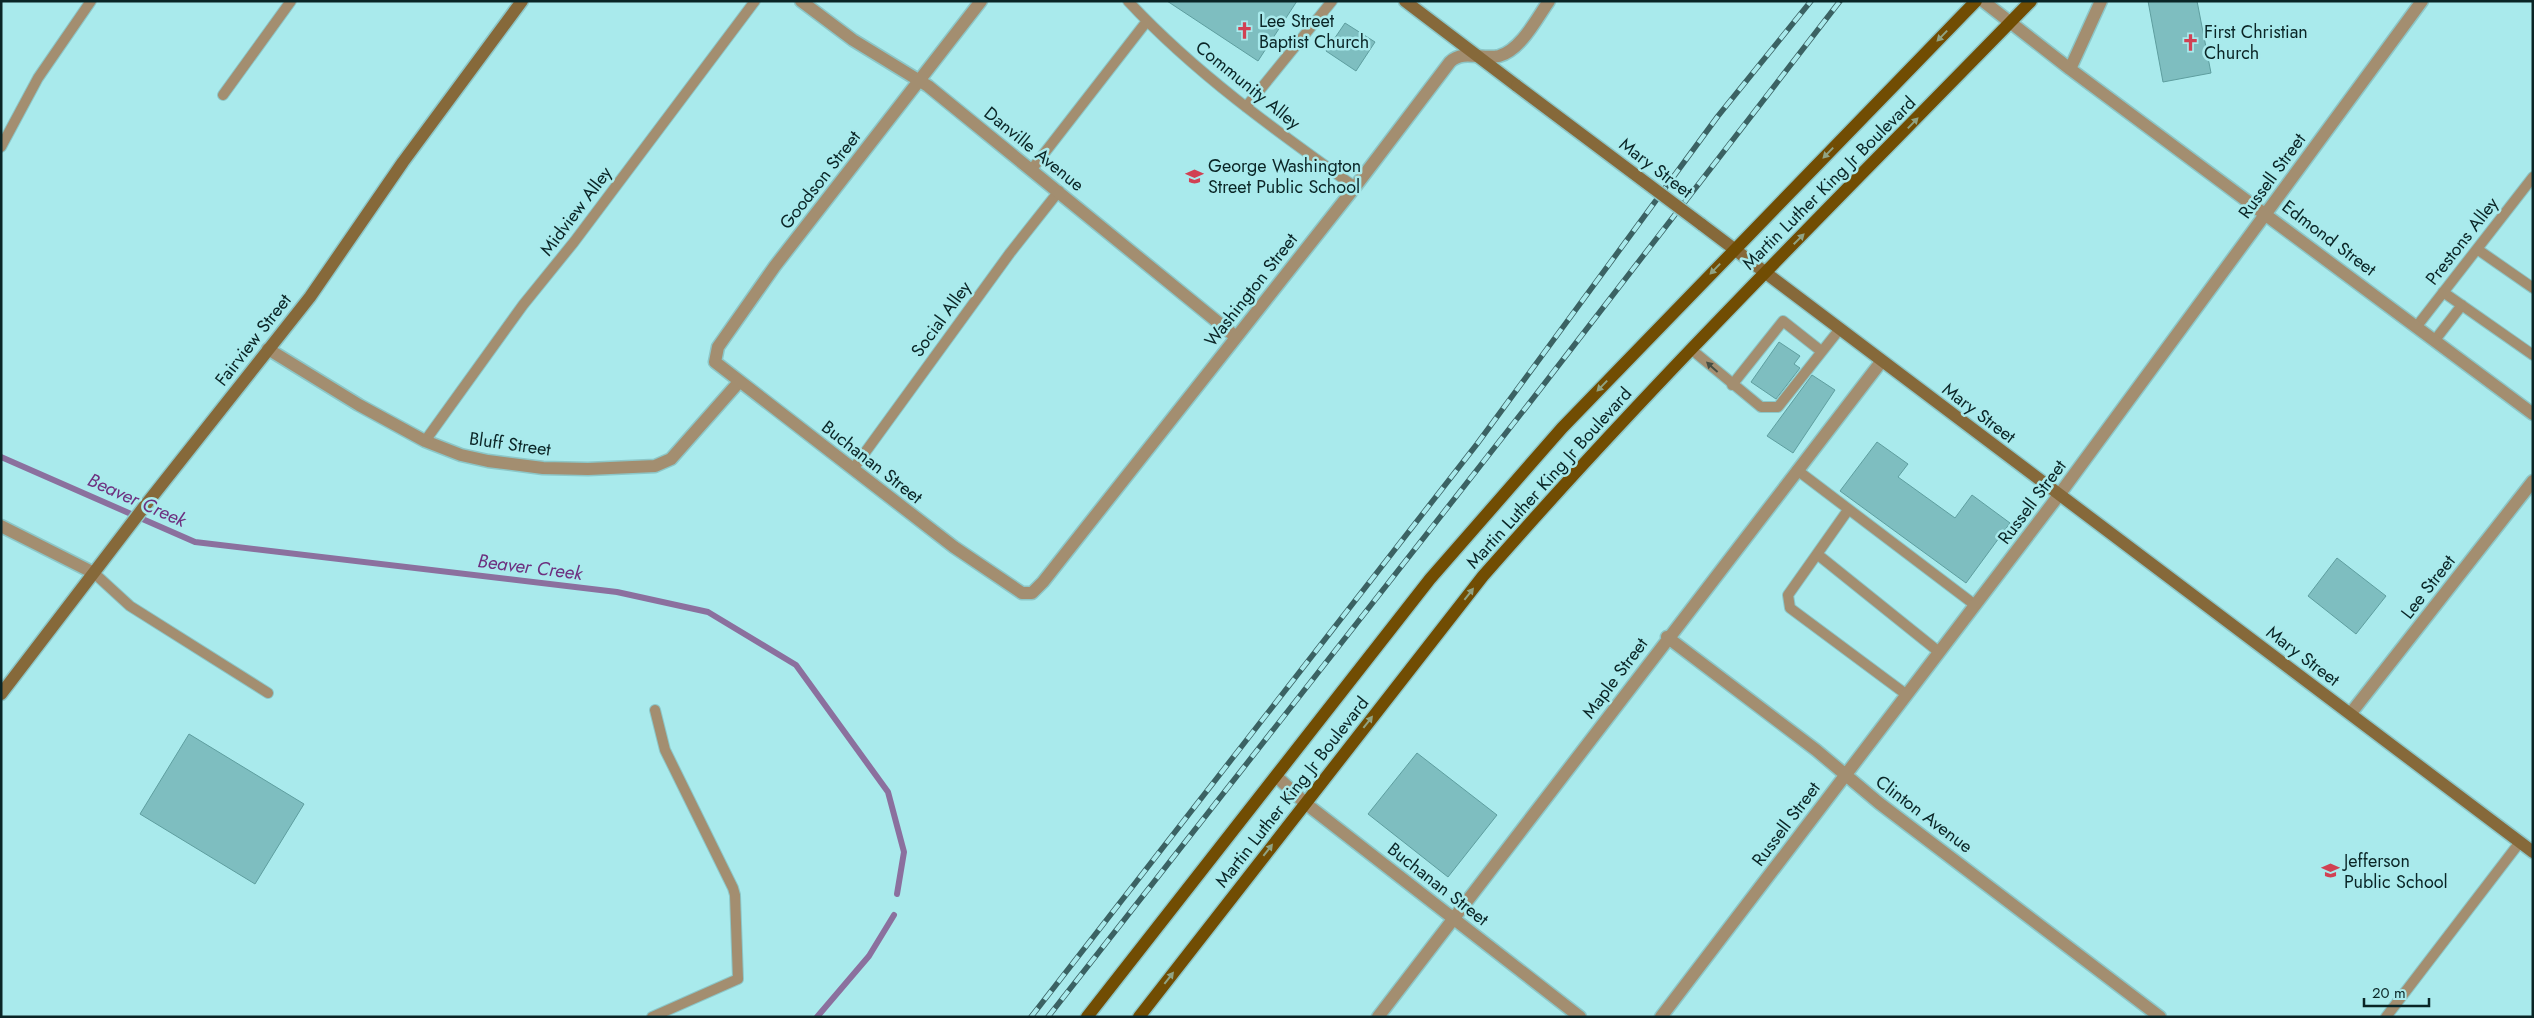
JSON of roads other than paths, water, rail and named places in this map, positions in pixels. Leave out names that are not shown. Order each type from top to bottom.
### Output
[{"type":"main road","name":"Fairview Street","points":[[1,694],[144,507],[310,297],[403,162],[522,1]]},
{"type":"main road","name":"Mary Street","points":[[1405,1],[1701,224],[1764,274],[2351,713],[2533,852]]},
{"type":"main road","name":"Martin Luther King Jr Boulevard","points":[[1087,1017],[1430,579],[1562,428],[1976,1]]},
{"type":"main road","name":"Martin Luther King Jr Boulevard","points":[[1139,1017],[1483,576],[1565,482],[1764,274],[2031,1]]},
{"type":"street","name":"Danville Avenue","points":[[801,1],[853,40],[920,81],[1032,169],[1236,337]]},
{"type":"street","name":"Goodson Street","points":[[739,382],[715,362],[718,347],[775,266],[981,1]]},
{"type":"street","name":"Washington Street","points":[[984,569],[1014,590],[1022,593],[1032,593],[1043,582],[1355,186],[1450,62],[1462,56],[1499,56],[1512,48],[1549,1]]},
{"type":"street","name":"Edmond Street","points":[[1984,1],[2070,69],[2533,414]]},
{"type":"street","points":[[2070,69],[2101,1]]},
{"type":"street","name":"Russell Street","points":[[1661,1017],[2059,495],[2422,1]]},
{"type":"street","name":"Bluff Street","points":[[268,349],[359,405],[425,441],[470,457],[534,467],[588,469],[655,466],[671,459],[681,450],[739,382]]},
{"type":"street","name":"Maple Street","points":[[1378,1017],[1881,362]]},
{"type":"street","name":"Buchanan Street","points":[[739,382],[984,569]]},
{"type":"street","name":"Lee Street","points":[[2351,713],[2533,481]]},
{"type":"street","points":[[1,526],[94,573]]},
{"type":"street","name":"Clinton Avenue","points":[[1668,637],[1846,774],[1879,803],[2160,1017]]},
{"type":"street","name":"Buchanan Street","points":[[1276,776],[1305,803],[1580,1017]]},
{"type":"lane","points":[[1,147],[38,78],[91,1]]},
{"type":"lane","points":[[223,95],[291,1]]},
{"type":"lane","name":"Midview Alley","points":[[425,441],[523,305],[574,242],[755,1]]},
{"type":"lane","name":"Community Alley","points":[[1128,1],[1210,79],[1355,186]]},
{"type":"lane","points":[[1246,107],[1332,1]]},
{"type":"lane","points":[[1032,169],[1147,21]]},
{"type":"lane","name":"Prestons Alley","points":[[2417,326],[2533,176]]},
{"type":"lane","name":"Social Alley","points":[[853,469],[1010,253],[1059,191]]},
{"type":"lane","points":[[2477,249],[2533,288]]},
{"type":"lane","points":[[2443,292],[2533,355]]},
{"type":"lane","points":[[2435,340],[2462,305]]},
{"type":"lane","points":[[1732,386],[1783,321],[1821,351]]},
{"type":"lane","points":[[1692,350],[1732,386],[1761,407],[1778,407],[1839,330]]},
{"type":"lane","points":[[1797,470],[1975,605]]},
{"type":"lane","points":[[1848,510],[1788,595],[1790,608],[1906,695]]},
{"type":"lane","points":[[1817,554],[1939,652]]},
{"type":"lane","points":[[94,573],[130,606],[268,693]]},
{"type":"lane","points":[[652,1017],[738,979],[735,896],[665,750],[655,710]]},
{"type":"lane","points":[[2386,1017],[2520,842]]},
{"type":"waterway","name":"Beaver Creek","points":[[1,457],[195,542],[617,592],[708,612],[796,665],[888,792],[904,852],[897,894]]},
{"type":"waterway","name":"Beaver Creek","points":[[817,1017],[869,956],[894,915]]},
{"type":"railway","points":[[1031,1017],[1477,444],[1718,116],[1811,1]]},
{"type":"railway","points":[[1048,1017],[1531,401],[1840,1]]},
{"type":"place","name":"Lee Street Baptist Church","points":[[1245,31]]},
{"type":"place","name":"First Christian Church","points":[[2190,42]]},
{"type":"place","name":"George Washington Street Public School","points":[[1194,176]]},
{"type":"place","name":"Jefferson Public School","points":[[2330,871]]}]
